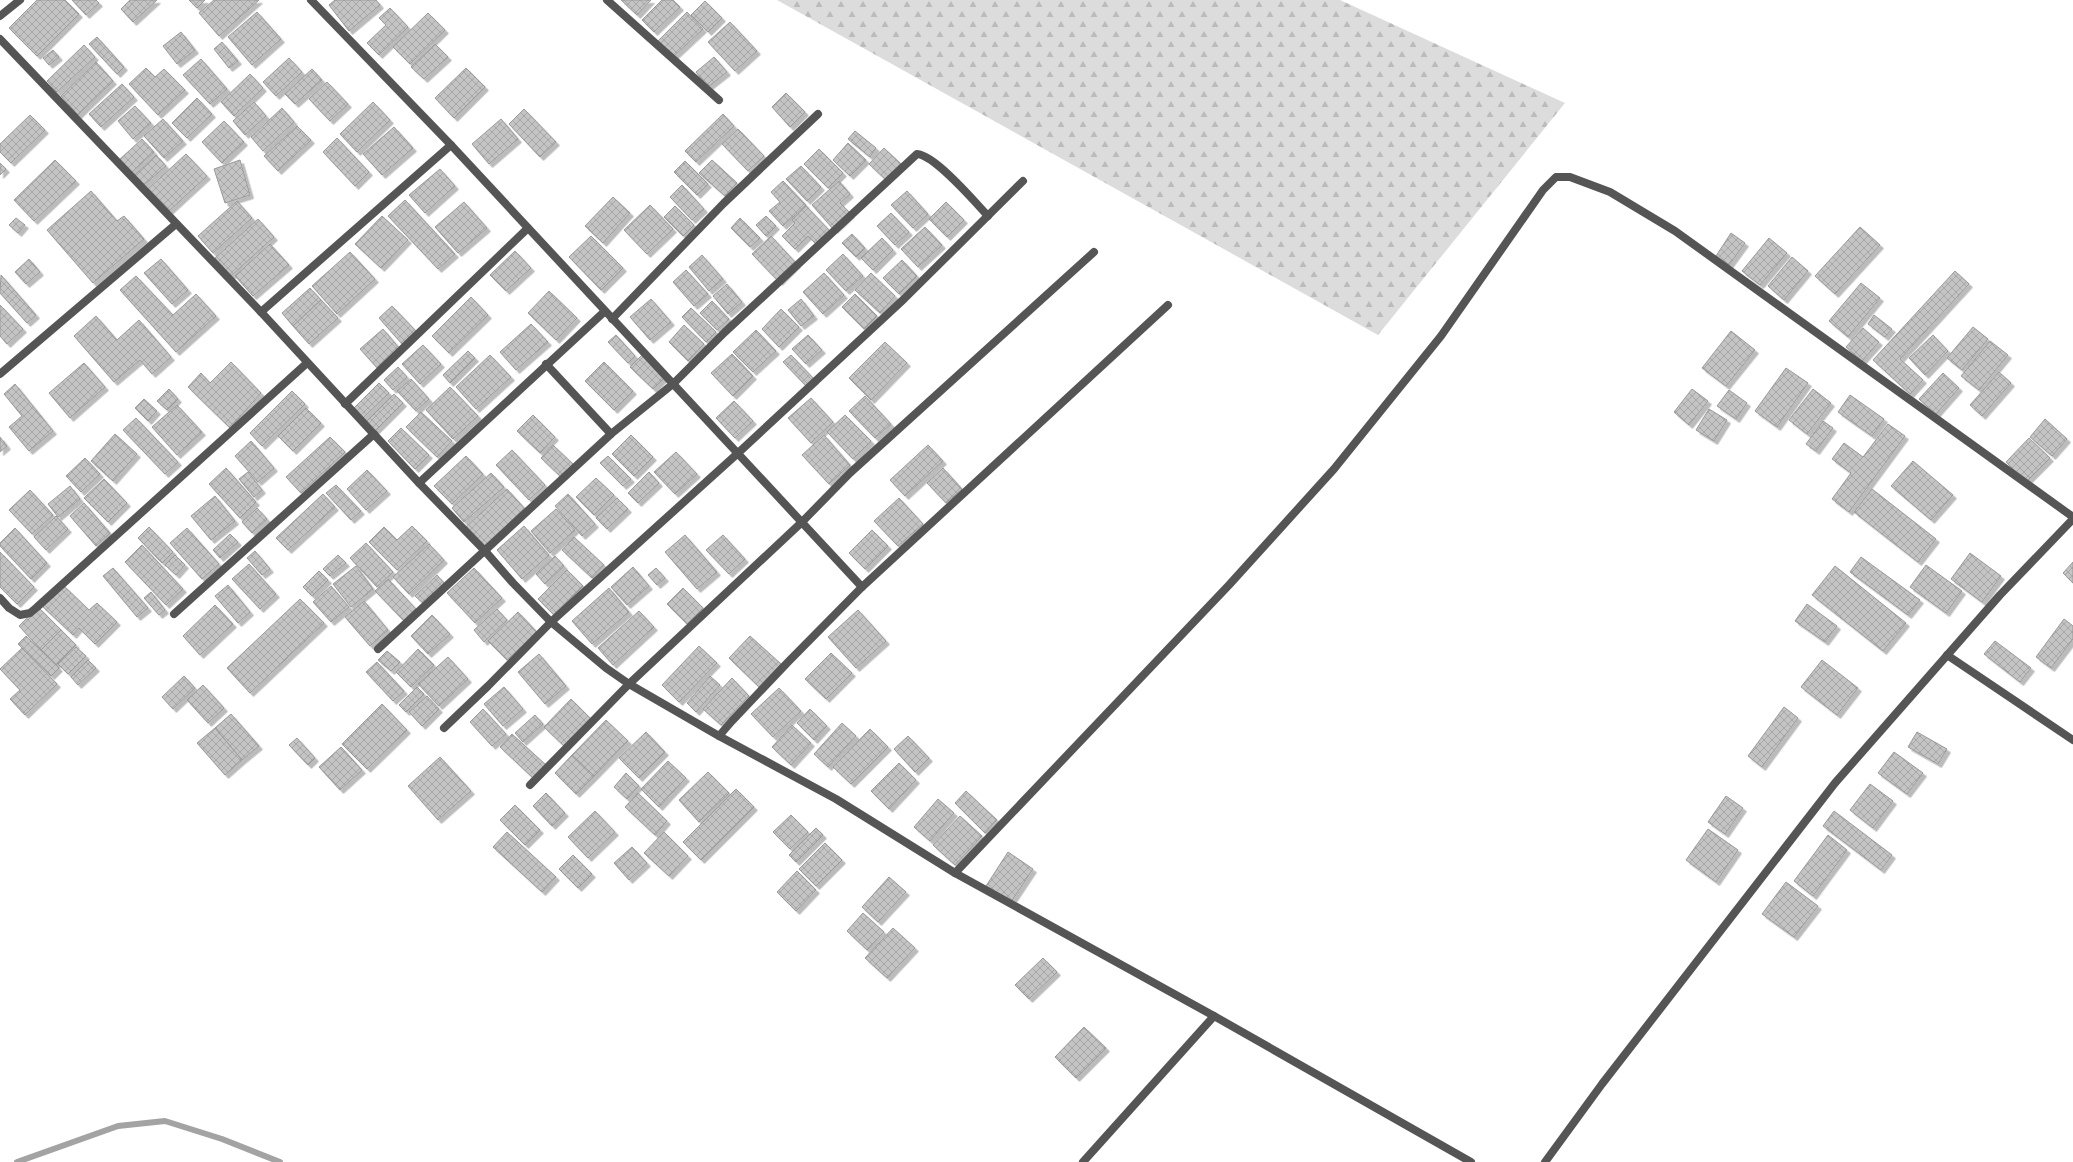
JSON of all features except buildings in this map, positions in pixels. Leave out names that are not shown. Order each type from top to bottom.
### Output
[{"type":"street","points":[[0,16],[20,0]]},
{"type":"street","points":[[311,0],[451,145],[604,312],[862,587]]},
{"type":"street","points":[[606,0],[718,100]]},
{"type":"street","points":[[0,39],[261,312],[345,404],[551,622],[629,684],[719,736],[836,799],[955,873],[1214,1016],[1471,1162]]},
{"type":"street","points":[[612,319],[724,203],[818,114]]},
{"type":"street","points":[[261,312],[451,145]]},
{"type":"street","points":[[378,649],[612,434],[672,384],[917,154],[929,158],[951,177],[988,216]]},
{"type":"street","points":[[955,873],[1229,585],[1334,469],[1441,336],[1543,190],[1553,179],[1559,176],[1570,177],[1610,192],[1675,231],[2073,518],[2000,595],[1835,783],[1606,1078],[1545,1162]]},
{"type":"street","points":[[444,728],[551,622],[737,454],[904,299],[1023,181]]},
{"type":"street","points":[[0,374],[176,224]]},
{"type":"street","points":[[345,404],[528,228]]},
{"type":"street","points":[[530,785],[629,684],[802,522],[850,473],[1094,252]]},
{"type":"street","points":[[719,736],[783,666],[862,587],[1168,305]]},
{"type":"street","points":[[419,483],[604,312]]},
{"type":"street","points":[[0,598],[8,608],[20,615],[30,613],[307,362]]},
{"type":"street","points":[[546,364],[612,434]]},
{"type":"street","points":[[174,614],[374,434]]},
{"type":"street","points":[[1947,655],[2073,740]]},
{"type":"street","points":[[1083,1162],[1214,1016]]},
{"type":"green space","points":[[777,0],[1340,0],[1565,103],[1378,335]]},
{"type":"waterway","points":[[17,1162],[118,1126],[165,1121],[222,1139],[280,1162]]}]
